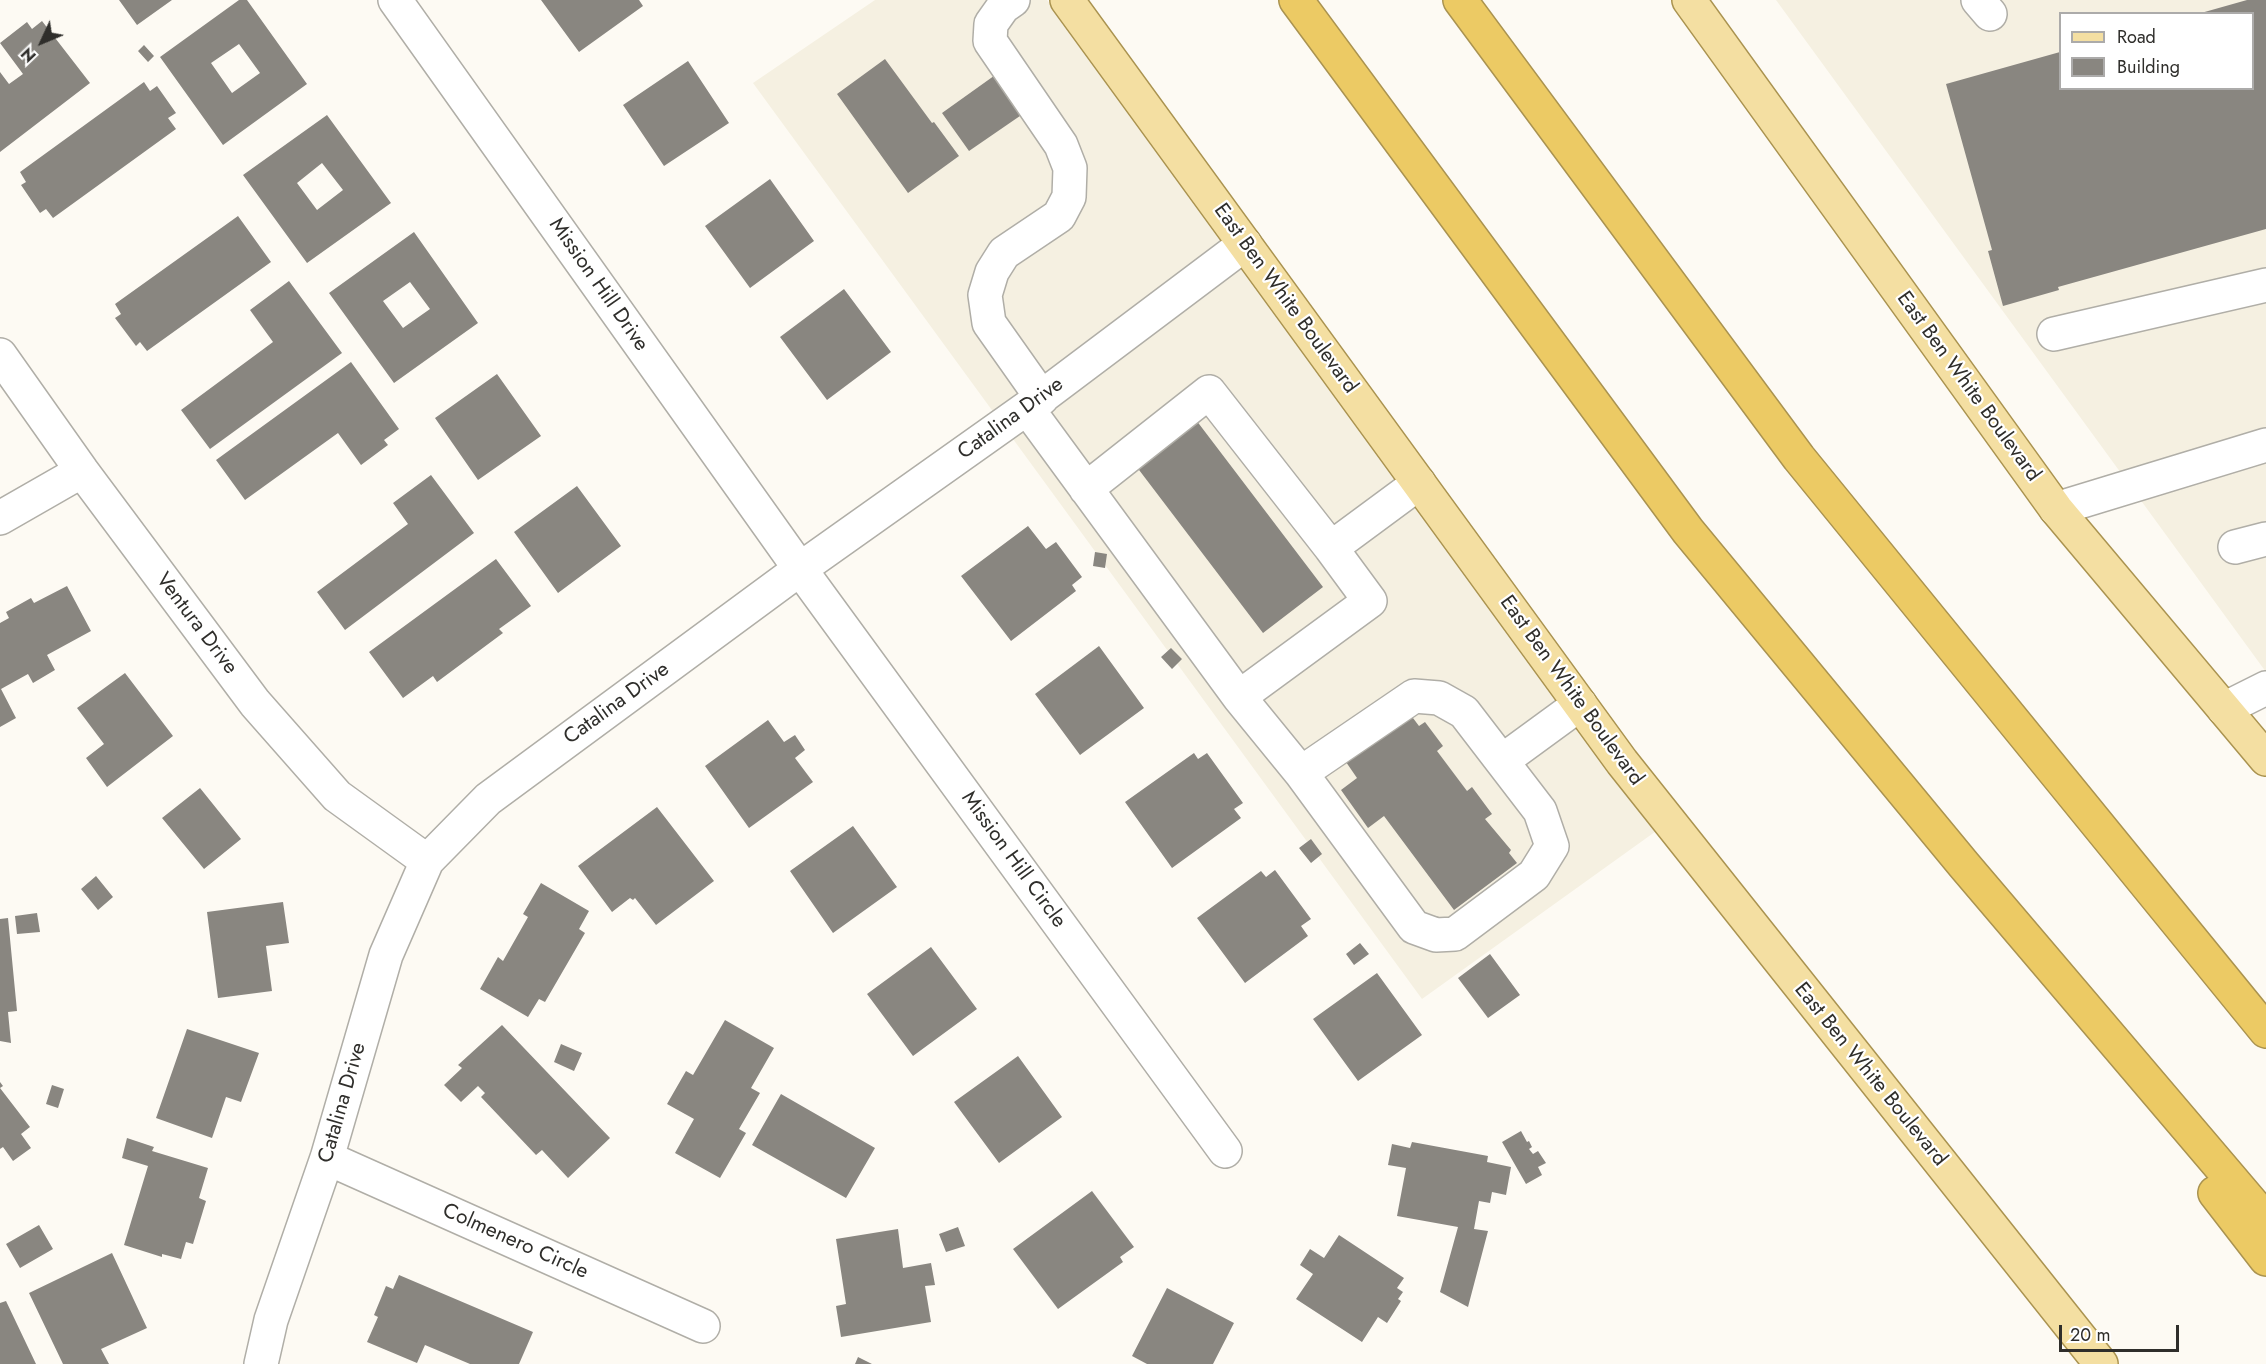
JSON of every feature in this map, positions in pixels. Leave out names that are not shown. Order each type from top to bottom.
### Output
[{"type":"highway","points":[[1296,0],[1689,531],[1964,865],[2266,1220]]},
{"type":"highway","points":[[1460,0],[1799,458],[2266,1030]]},
{"type":"highway","points":[[1964,865],[2266,1259]]},
{"type":"main road","name":"East Ben White Boulevard","points":[[1066,0],[1644,789],[2101,1364]]},
{"type":"main road","name":"East Ben White Boulevard","points":[[1689,0],[2056,508],[2266,759]]},
{"type":"street","name":"Mission Hill Drive","points":[[395,0],[800,569]]},
{"type":"street","points":[[1013,0],[1004,7],[991,24],[990,40],[1061,145],[1070,168],[1069,197],[1059,216],[1004,254],[992,272],[985,294],[989,323],[1086,489],[1239,697],[1301,773],[1414,927],[1436,935],[1455,934],[1534,875],[1552,846],[1540,811],[1502,761],[1464,712],[1439,698],[1414,696],[1301,773]]},
{"type":"street","name":"Catalina Drive","points":[[261,1364],[271,1320],[327,1158],[386,955],[427,861],[488,799],[800,569],[1035,403],[1245,244]]},
{"type":"street","points":[[2054,334],[2266,285]]},
{"type":"street","name":"Ventura Drive","points":[[0,355],[82,471],[255,703],[337,796],[427,861]]},
{"type":"street","points":[[1086,489],[1209,392],[1332,548],[1370,600],[1239,697]]},
{"type":"street","points":[[2056,508],[2266,445]]},
{"type":"street","points":[[0,518],[82,471]]},
{"type":"street","points":[[1332,548],[1419,483]]},
{"type":"street","points":[[2235,547],[2266,539]]},
{"type":"street","name":"Mission Hill Circle","points":[[800,569],[1225,1151]]},
{"type":"street","points":[[2224,709],[2266,688]]},
{"type":"street","points":[[1502,761],[1580,704]]},
{"type":"street","name":"Colmenero Circle","points":[[327,1158],[703,1326]]},
{"type":"shaded area","points":[[875,0],[1047,0],[1659,829],[1422,999],[753,83]]},
{"type":"shaded area","points":[[1776,0],[2266,0],[2266,672]]},
{"type":"building","points":[[119,0],[172,0],[137,25]]},
{"type":"building","points":[[239,0],[247,0],[307,84],[223,145],[160,57]],"holes":[[[239,44],[260,73],[232,93],[211,63]]]},
{"type":"building","points":[[541,0],[639,0],[643,6],[579,52]]},
{"type":"building","points":[[2247,0],[2266,0],[2266,229],[2058,287],[2059,290],[2003,306],[1988,251],[1992,250],[1946,84],[2059,52],[2059,90],[2254,90],[2254,12],[2205,12]]},
{"type":"building","points":[[42,21],[90,83],[0,152],[0,72],[9,84],[23,74],[0,43],[27,22],[32,29]]},
{"type":"building","points":[[144,45],[154,56],[148,62],[138,51]]},
{"type":"building","points":[[885,59],[959,156],[908,193],[837,94]]},
{"type":"building","points":[[688,61],[729,123],[664,166],[623,105]]},
{"type":"building","points":[[1005,68],[1033,107],[969,151],[942,113]]},
{"type":"building","points":[[144,82],[150,91],[157,86],[176,113],[168,118],[176,129],[53,218],[46,209],[40,213],[21,185],[26,182],[20,172]]},
{"type":"building","points":[[327,115],[391,203],[307,263],[243,175]],"holes":[[[322,163],[343,190],[317,210],[297,183]]]},
{"type":"building","points":[[770,179],[814,241],[750,288],[705,226]]},
{"type":"building","points":[[238,216],[271,262],[147,351],[140,342],[136,346],[115,318],[121,314],[115,304]]},
{"type":"building","points":[[414,232],[478,323],[394,383],[329,293]],"holes":[[[410,282],[430,309],[403,328],[383,301]]]},
{"type":"building","points":[[289,281],[342,353],[210,449],[181,410],[273,342],[250,310]]},
{"type":"building","points":[[844,289],[891,352],[827,400],[780,337]]},
{"type":"building","points":[[351,362],[399,429],[384,440],[388,445],[361,465],[338,433],[245,500],[216,460]]},
{"type":"building","points":[[497,374],[541,436],[478,480],[435,418]]},
{"type":"building","points":[[1193,416],[1323,587],[1263,633],[1133,462]]},
{"type":"building","points":[[431,475],[474,533],[345,630],[317,592],[408,524],[393,503]]},
{"type":"building","points":[[577,486],[621,546],[558,593],[514,532]]},
{"type":"building","points":[[1028,526],[1046,549],[1056,542],[1082,577],[1072,585],[1076,591],[1011,641],[961,576]]},
{"type":"building","points":[[1095,552],[1107,554],[1105,568],[1093,566]]},
{"type":"building","points":[[496,559],[531,606],[499,629],[503,633],[437,682],[433,676],[403,698],[369,652]]},
{"type":"building","points":[[67,586],[91,631],[47,655],[55,670],[33,683],[28,674],[1,689],[16,718],[0,727],[0,623],[9,618],[6,612],[31,598],[34,603]]},
{"type":"building","points":[[1099,646],[1144,708],[1080,755],[1035,694]]},
{"type":"building","points":[[1171,648],[1182,659],[1172,669],[1161,657]]},
{"type":"building","points":[[125,673],[173,736],[107,787],[86,758],[104,744],[77,708]]},
{"type":"building","points":[[1410,714],[1419,726],[1425,722],[1443,746],[1437,751],[1467,791],[1472,787],[1492,814],[1485,819],[1511,850],[1509,853],[1517,863],[1454,910],[1384,816],[1368,828],[1341,790],[1357,778],[1346,762]]},
{"type":"building","points":[[768,720],[784,742],[795,735],[805,750],[795,758],[813,782],[749,828],[705,766]]},
{"type":"building","points":[[1194,753],[1198,759],[1207,753],[1243,803],[1234,809],[1241,818],[1172,868],[1125,802]]},
{"type":"building","points":[[200,788],[241,839],[204,869],[162,818]]},
{"type":"building","points":[[657,807],[714,881],[656,925],[635,898],[633,900],[630,898],[612,912],[578,866]]},
{"type":"building","points":[[853,826],[897,887],[833,933],[790,871]]},
{"type":"building","points":[[1311,839],[1322,854],[1311,863],[1299,848]]},
{"type":"building","points":[[1275,870],[1311,919],[1301,926],[1308,936],[1245,983],[1197,918],[1261,871],[1266,877]]},
{"type":"building","points":[[96,876],[113,897],[98,910],[81,889]]},
{"type":"building","points":[[541,883],[589,911],[579,929],[585,933],[545,1002],[539,999],[528,1017],[480,989],[498,957],[503,961],[528,917],[523,914]]},
{"type":"building","points":[[283,902],[289,943],[266,946],[272,991],[218,998],[207,912]]},
{"type":"building","points":[[37,913],[40,932],[17,934],[15,916]]},
{"type":"building","points":[[8,918],[17,1011],[8,1012],[11,1043],[0,1041],[0,919]]},
{"type":"building","points":[[1360,943],[1369,954],[1354,965],[1346,954]]},
{"type":"building","points":[[931,947],[977,1009],[913,1056],[867,994]]},
{"type":"building","points":[[1490,954],[1520,995],[1488,1018],[1458,978]]},
{"type":"building","points":[[1377,973],[1422,1035],[1358,1081],[1313,1019]]},
{"type":"building","points":[[725,1020],[774,1048],[751,1088],[760,1093],[739,1129],[746,1133],[720,1178],[675,1153],[694,1119],[667,1104],[686,1071],[693,1075]]},
{"type":"building","points":[[502,1025],[610,1138],[568,1178],[542,1150],[536,1155],[481,1097],[485,1093],[478,1086],[461,1102],[444,1085],[462,1068],[458,1065]]},
{"type":"building","points":[[187,1029],[259,1053],[241,1102],[226,1097],[212,1138],[156,1118]]},
{"type":"building","points":[[561,1044],[582,1053],[574,1071],[554,1062]]},
{"type":"building","points":[[1018,1056],[1062,1117],[999,1163],[954,1102]]},
{"type":"building","points":[[52,1085],[64,1089],[58,1108],[46,1104]]},
{"type":"building","points":[[0,1088],[30,1127],[21,1134],[31,1148],[13,1161],[3,1147],[0,1149]]},
{"type":"building","points":[[781,1094],[875,1148],[846,1198],[752,1145]]},
{"type":"building","points":[[1521,1131],[1532,1147],[1529,1149],[1533,1154],[1538,1151],[1546,1163],[1538,1167],[1542,1175],[1526,1184],[1502,1142]]},
{"type":"building","points":[[127,1138],[154,1147],[152,1151],[208,1168],[199,1198],[206,1201],[193,1244],[186,1242],[181,1259],[162,1254],[162,1257],[124,1245],[148,1166],[122,1158]]},
{"type":"building","points":[[1412,1142],[1488,1156],[1487,1162],[1511,1167],[1506,1195],[1492,1192],[1490,1203],[1479,1201],[1474,1229],[1488,1231],[1468,1307],[1440,1292],[1458,1227],[1397,1216],[1406,1168],[1388,1165],[1392,1144],[1410,1148]]},
{"type":"building","points":[[1092,1191],[1134,1247],[1120,1257],[1123,1262],[1058,1309],[1013,1249]]},
{"type":"building","points":[[39,1225],[53,1249],[20,1268],[6,1244]]},
{"type":"building","points":[[958,1227],[965,1246],[946,1252],[939,1234]]},
{"type":"building","points":[[898,1229],[903,1268],[931,1263],[935,1285],[925,1286],[931,1322],[841,1337],[836,1306],[846,1304],[836,1239]]},
{"type":"building","points":[[1339,1235],[1404,1278],[1397,1288],[1403,1292],[1398,1299],[1401,1301],[1387,1323],[1378,1317],[1362,1342],[1296,1299],[1313,1274],[1300,1265],[1310,1249],[1324,1258]]},
{"type":"building","points":[[112,1253],[147,1328],[101,1349],[109,1364],[63,1364],[29,1293]]},
{"type":"building","points":[[399,1275],[533,1332],[519,1364],[470,1364],[425,1345],[417,1363],[367,1342],[378,1317],[374,1315],[386,1286],[393,1289]]},
{"type":"building","points":[[1167,1288],[1234,1323],[1213,1364],[1147,1364],[1132,1356]]},
{"type":"building","points":[[6,1301],[36,1364],[0,1364],[0,1303]]},
{"type":"building","points":[[858,1357],[872,1364],[855,1364]]}]
